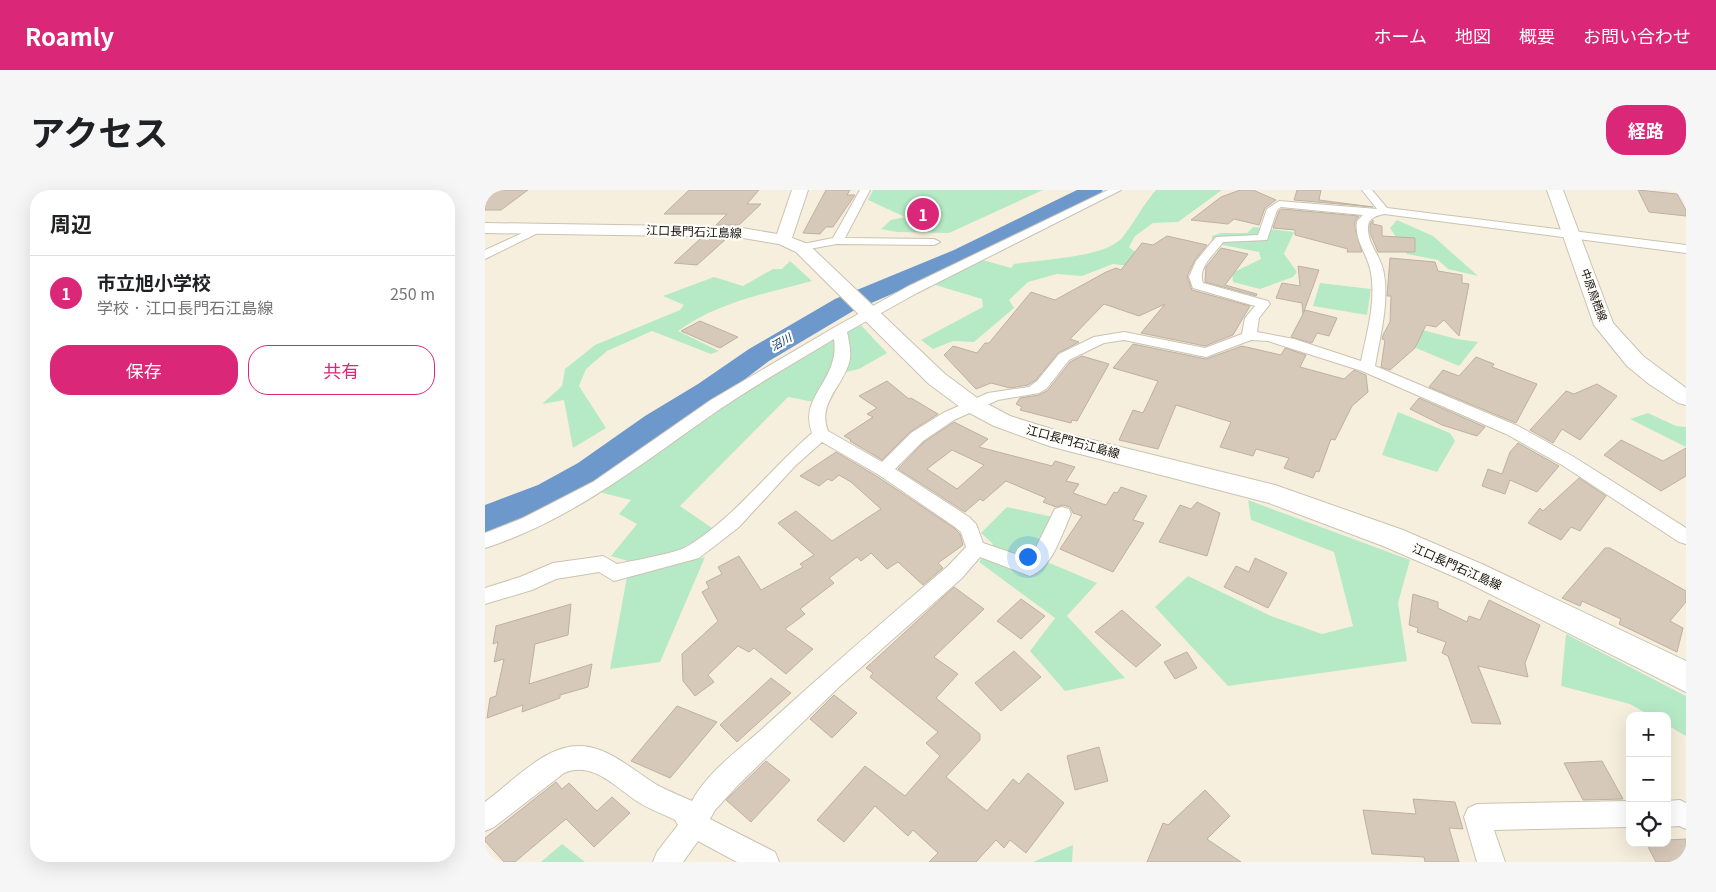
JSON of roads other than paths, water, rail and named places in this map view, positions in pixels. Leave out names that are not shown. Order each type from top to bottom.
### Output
[{"type":"main road","points":[[783,240],[800,190]]},
{"type":"main road","name":"中原鳥栖線","points":[[1555,190],[1604,325],[1635,361],[1657,380],[1686,398]]},
{"type":"main road","name":"江口長門石江島線","points":[[485,228],[737,232],[783,240],[802,248],[871,313],[937,380],[972,405],[1002,421],[1027,430],[1275,494],[1393,538],[1475,573],[1686,677]]},
{"type":"street","points":[[837,241],[865,190]]},
{"type":"street","points":[[485,541],[530,523],[599,486],[717,404],[839,330],[912,290],[1116,190]]},
{"type":"street","points":[[1367,190],[1378,212]]},
{"type":"street","points":[[1249,336],[1252,318],[1263,304],[1199,285],[1195,277],[1203,256],[1211,252],[1220,239],[1263,238],[1272,209],[1279,204],[1286,203],[1378,212],[1686,249]]},
{"type":"street","points":[[1367,368],[1375,320],[1378,274],[1374,258],[1360,234],[1363,221],[1378,212]]},
{"type":"street","points":[[485,255],[538,229]]},
{"type":"street","points":[[802,248],[837,241],[935,242]]},
{"type":"street","points":[[839,330],[842,363],[816,411],[815,424],[821,434],[885,470],[962,522],[969,529],[976,549]]},
{"type":"street","points":[[885,470],[890,460],[925,431],[955,412],[1003,394],[1032,391],[1044,384],[1057,363],[1066,354],[1116,335],[1206,354],[1249,336],[1289,342],[1367,368],[1513,430],[1569,462],[1686,537]]},
{"type":"street","points":[[485,596],[525,584],[553,571],[603,564],[614,573],[692,554],[732,522],[789,462],[821,434]]},
{"type":"street","points":[[976,549],[989,551],[1030,568],[1043,552],[1062,514]]},
{"type":"street","points":[[667,862],[694,825],[706,801],[729,776],[832,679],[955,572],[976,549]]},
{"type":"street","points":[[485,818],[555,764],[572,757],[591,758],[617,770],[649,794],[684,811],[694,825],[765,862]]},
{"type":"street","points":[[1491,862],[1477,817],[1626,814]]},
{"type":"street","points":[[1671,814],[1686,816]]},
{"type":"waterway","name":"沼川","points":[[485,520],[551,494],[590,472],[656,423],[709,391],[759,355],[844,305],[962,255],[1093,190]]},
{"type":"place","name":"市立旭小学校","points":[[923,214]]}]
